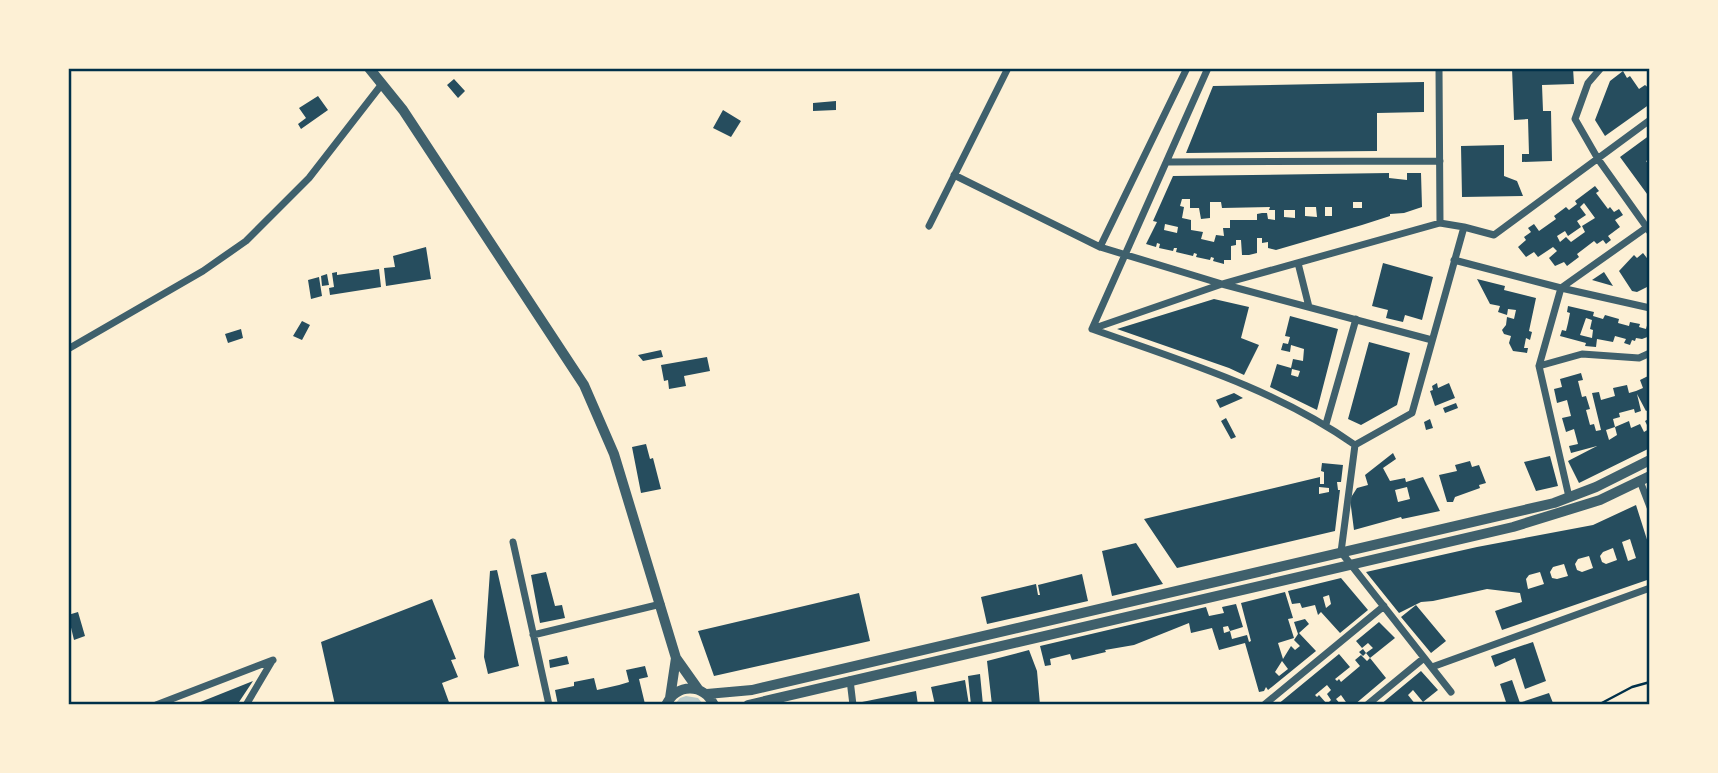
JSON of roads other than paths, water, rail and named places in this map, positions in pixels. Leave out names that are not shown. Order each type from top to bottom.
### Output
[{"type":"street","points":[[369,68],[402,110],[584,385],[614,454],[676,658],[714,705]]},
{"type":"street","points":[[929,226],[1007,68]]},
{"type":"street","points":[[1100,247],[1187,68]]},
{"type":"street","points":[[1092,329],[1208,68]]},
{"type":"street","points":[[1439,68],[1440,223]]},
{"type":"street","points":[[1569,497],[1539,366],[1561,288],[1649,228],[1598,159],[1575,119],[1588,83],[1601,68]]},
{"type":"street","points":[[68,349],[203,271],[247,242],[309,178],[382,84]]},
{"type":"street","points":[[1092,329],[1222,284],[1440,223],[1494,235],[1650,120]]},
{"type":"street","points":[[1167,162],[1440,160]]},
{"type":"street","points":[[954,175],[1100,247],[1222,284],[1432,340]]},
{"type":"street","points":[[1355,445],[1412,413],[1464,227]]},
{"type":"street","points":[[1454,260],[1561,288],[1650,307]]},
{"type":"street","points":[[1298,263],[1309,307]]},
{"type":"street","points":[[1326,424],[1356,319]]},
{"type":"street","points":[[1092,329],[1231,379],[1326,424],[1355,445]]},
{"type":"street","points":[[1539,366],[1582,354],[1639,358],[1650,353]]},
{"type":"street","points":[[1355,445],[1341,552],[1451,692]]},
{"type":"street","points":[[667,703],[682,689],[702,692],[752,690],[1487,519],[1569,497],[1596,487],[1650,460]]},
{"type":"street","points":[[751,704],[1513,527],[1600,500],[1645,478],[1650,507]]},
{"type":"street","points":[[513,542],[549,705]]},
{"type":"street","points":[[1432,667],[1650,588]]},
{"type":"street","points":[[533,635],[661,604]]},
{"type":"street","points":[[1264,705],[1384,606]]},
{"type":"street","points":[[667,703],[676,658]]},
{"type":"street","points":[[1367,705],[1424,658]]},
{"type":"street","points":[[156,705],[273,660],[246,705]]},
{"type":"street","points":[[850,680],[853,705]]}]
